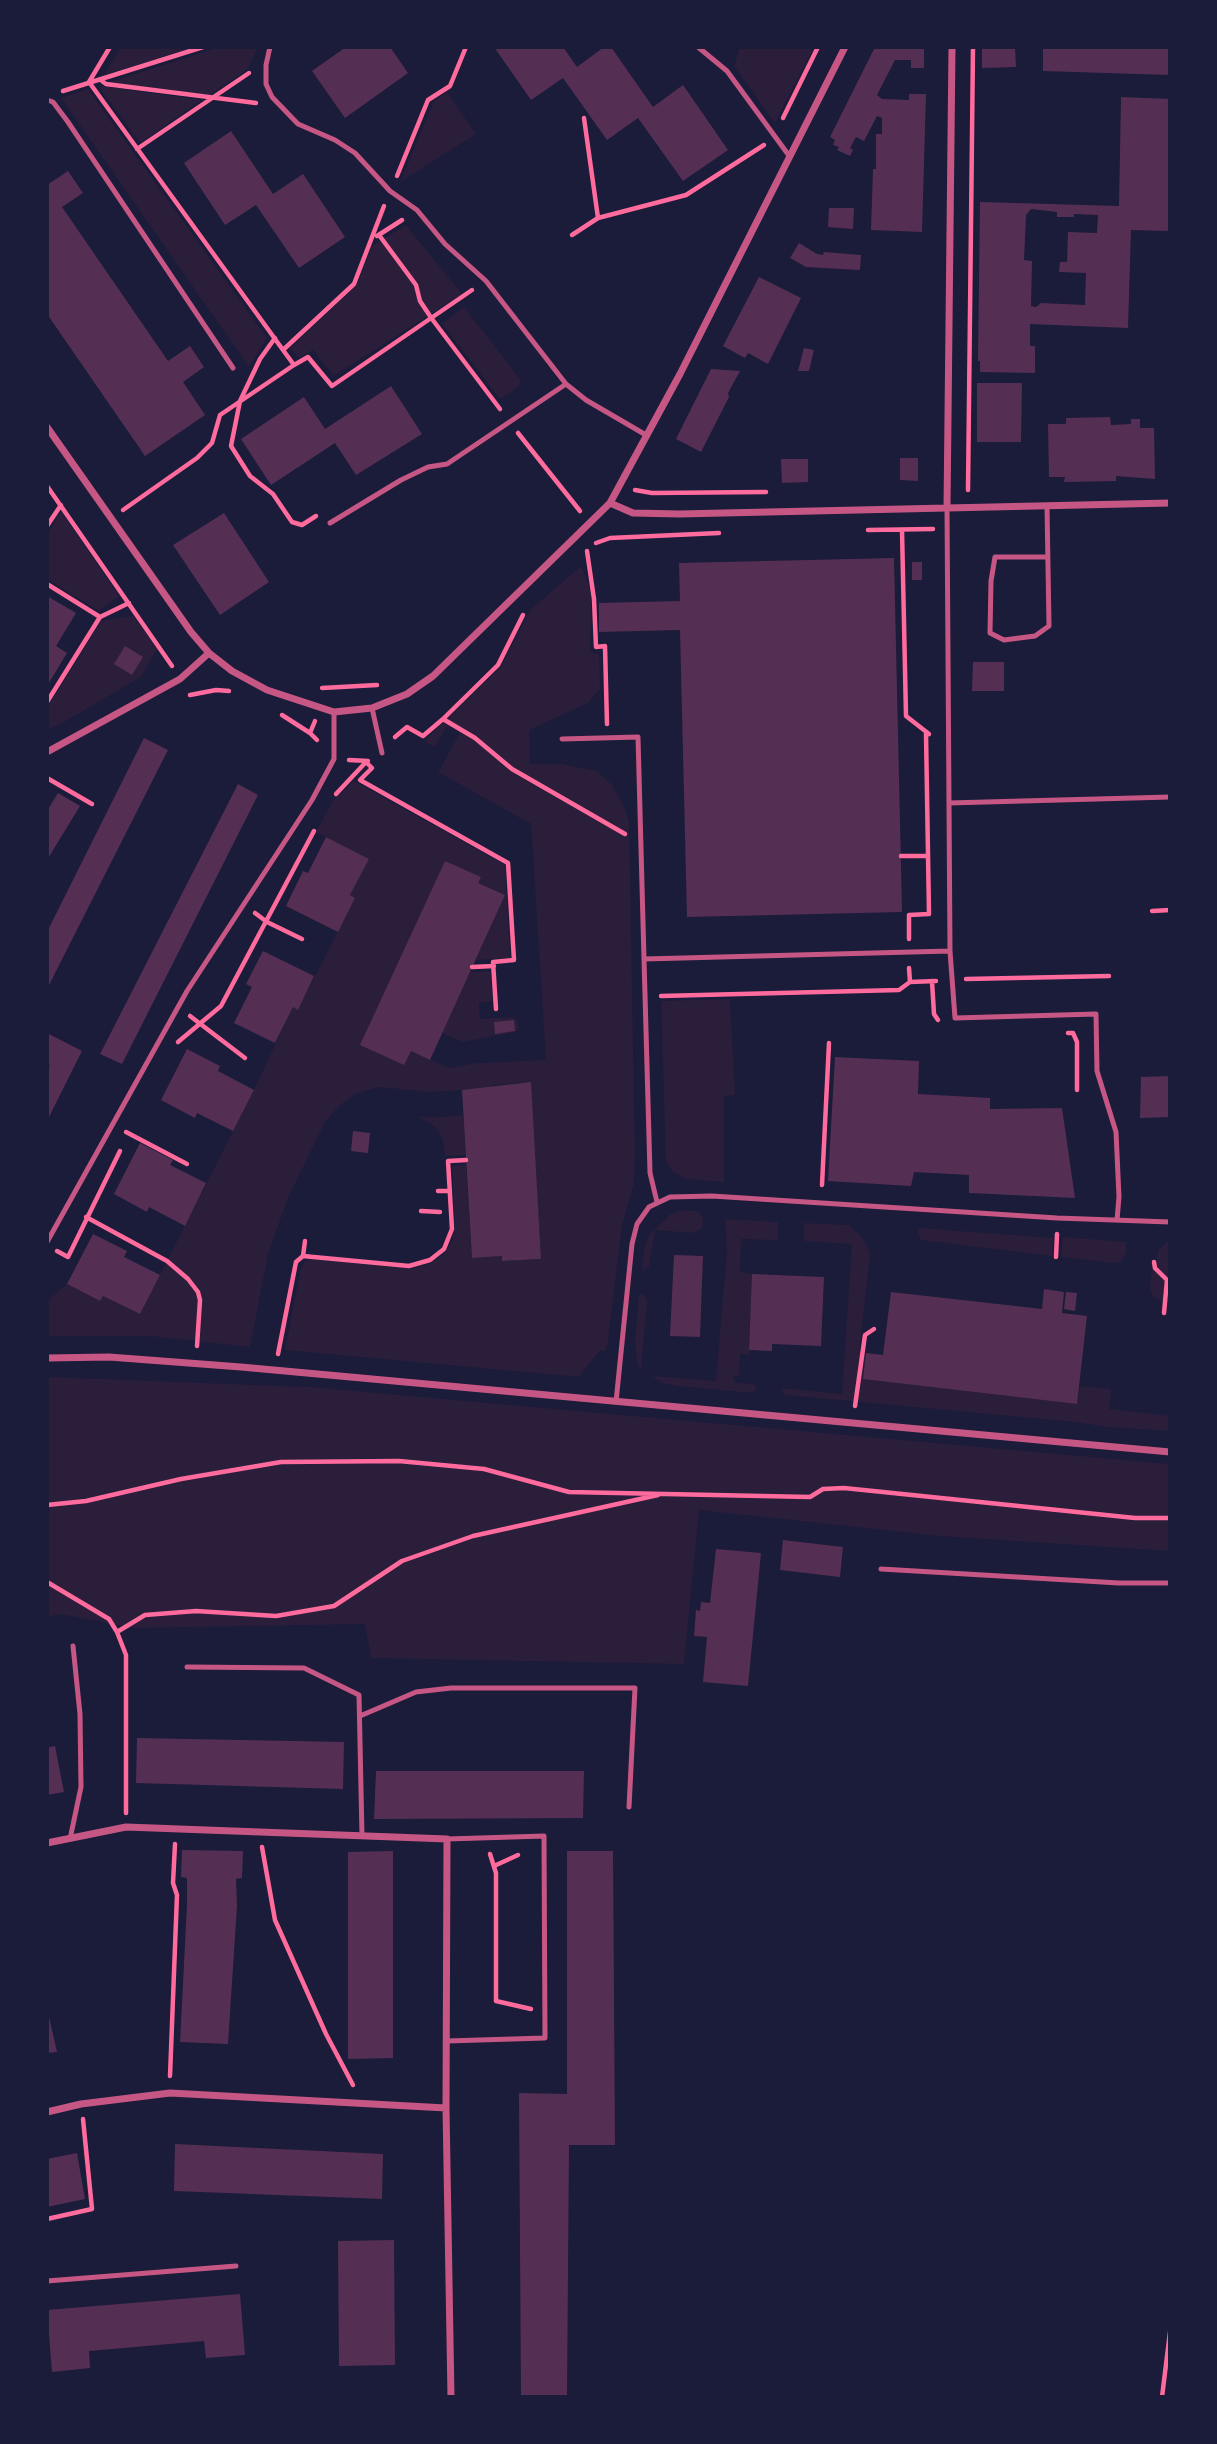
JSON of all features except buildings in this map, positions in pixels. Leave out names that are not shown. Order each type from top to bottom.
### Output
[{"type":"street","points":[[47,427],[191,632],[209,653],[232,671],[267,690],[334,712],[372,708],[407,694],[433,676],[610,503],[680,374],[845,47]]},
{"type":"street","points":[[947,508],[952,47]]},
{"type":"street","points":[[610,503],[633,513],[679,514],[1170,503]]},
{"type":"street","points":[[47,752],[180,678],[209,653]]},
{"type":"street","points":[[47,1358],[122,1358],[1170,1452]]},
{"type":"street","points":[[47,1843],[126,1827],[447,1839],[446,2108],[451,2397]]},
{"type":"street","points":[[47,2112],[81,2104],[170,2093],[446,2108]]},
{"type":"lane","points":[[270,47],[267,83],[272,97],[298,124],[335,140],[355,153],[390,191],[417,210],[445,244],[486,281],[565,384],[586,400],[646,435]]},
{"type":"lane","points":[[698,47],[727,71],[790,157]]},
{"type":"lane","points":[[47,100],[53,102],[68,122],[233,368]]},
{"type":"lane","points":[[330,523],[401,480],[428,467],[447,464],[565,384]]},
{"type":"lane","points":[[1047,506],[1049,626],[1035,636],[1004,640],[990,633],[991,581],[995,557],[1047,557]]},
{"type":"lane","points":[[947,508],[945,528],[950,951],[954,1018],[1096,1014],[1097,1071],[1116,1132],[1118,1220]]},
{"type":"lane","points":[[372,708],[382,750]]},
{"type":"lane","points":[[47,1244],[178,1008],[312,800],[334,759],[334,712]]},
{"type":"lane","points":[[562,739],[638,737],[650,1173],[657,1202]]},
{"type":"lane","points":[[949,803],[1170,797]]},
{"type":"lane","points":[[644,959],[950,951]]},
{"type":"lane","points":[[616,1402],[632,1244],[637,1224],[643,1214],[657,1202],[683,1196],[712,1196],[1057,1218],[1170,1222]]},
{"type":"lane","points":[[881,1569],[1119,1583],[1170,1583]]},
{"type":"lane","points":[[70,1839],[81,1787],[80,1714],[74,1646]]},
{"type":"lane","points":[[187,1667],[304,1668],[359,1695],[362,1836]]},
{"type":"lane","points":[[360,1716],[416,1692],[452,1688],[635,1688],[629,1807]]},
{"type":"lane","points":[[447,1839],[544,1836],[545,2012],[545,2038],[447,2041]]},
{"type":"lane","points":[[47,2281],[236,2266]]},
{"type":"path","points":[[89,82],[110,47]]},
{"type":"path","points":[[53,88],[60,92],[203,47]]},
{"type":"path","points":[[283,350],[354,284],[428,100],[450,86],[466,47]]},
{"type":"path","points":[[572,235],[598,218],[686,195],[766,143],[774,136],[818,47]]},
{"type":"path","points":[[968,490],[972,47]]},
{"type":"path","points":[[137,149],[268,59]]},
{"type":"path","points":[[102,80],[106,84],[212,99],[280,105]]},
{"type":"path","points":[[89,82],[294,365]]},
{"type":"path","points":[[584,118],[598,218]]},
{"type":"path","points":[[371,241],[417,210]]},
{"type":"path","points":[[379,235],[416,285],[420,301],[432,319],[580,512]]},
{"type":"path","points":[[111,518],[197,458],[212,443],[220,415],[294,365],[308,357],[332,386],[486,281]]},
{"type":"path","points":[[275,338],[260,359],[240,401],[231,446],[250,476],[273,494],[292,522],[302,525],[331,507],[342,516]]},
{"type":"path","points":[[47,526],[61,505]]},
{"type":"path","points":[[571,521],[586,506]]},
{"type":"path","points":[[125,508],[133,519]]},
{"type":"path","points":[[864,530],[945,528]]},
{"type":"path","points":[[902,530],[906,716],[926,734],[929,914],[909,915]]},
{"type":"path","points":[[579,557],[600,541],[611,538],[720,533]]},
{"type":"path","points":[[587,550],[594,599],[596,647],[605,646],[607,737]]},
{"type":"path","points":[[47,584],[100,617]]},
{"type":"path","points":[[47,702],[100,617],[129,603]]},
{"type":"path","points":[[331,799],[366,762],[407,727],[423,736],[443,719],[498,665],[526,610]]},
{"type":"path","points":[[318,688],[382,684]]},
{"type":"path","points":[[443,719],[475,738],[512,769],[641,844]]},
{"type":"path","points":[[334,759],[366,762],[372,768],[360,780],[508,863],[514,960],[493,962],[496,1009]]},
{"type":"path","points":[[47,778],[92,804]]},
{"type":"path","points":[[174,1045],[221,1006],[315,829]]},
{"type":"path","points":[[901,856],[950,856]]},
{"type":"path","points":[[244,903],[267,922],[302,939]]},
{"type":"path","points":[[1152,911],[1170,910]]},
{"type":"path","points":[[909,952],[910,982]]},
{"type":"path","points":[[472,967],[494,966]]},
{"type":"path","points":[[645,998],[899,990],[910,982],[1109,976]]},
{"type":"path","points":[[178,1008],[245,1058]]},
{"type":"path","points":[[822,1185],[829,1043]]},
{"type":"path","points":[[1077,1072],[1077,1090]]},
{"type":"path","points":[[47,1244],[68,1257],[134,1122]]},
{"type":"path","points":[[113,1125],[187,1164]]},
{"type":"path","points":[[303,1256],[409,1266],[425,1263],[440,1253],[450,1237],[452,1222],[448,1161],[466,1160]]},
{"type":"path","points":[[438,1191],[450,1191]]},
{"type":"path","points":[[67,1207],[167,1261],[188,1279],[198,1292],[200,1300],[197,1347]]},
{"type":"path","points":[[421,1211],[440,1212]]},
{"type":"path","points":[[1056,1257],[1057,1234]]},
{"type":"path","points":[[278,1355],[296,1262],[303,1256],[305,1241]]},
{"type":"path","points":[[1154,1262],[1155,1268],[1167,1280],[1164,1313]]},
{"type":"path","points":[[855,1406],[865,1335],[874,1329]]},
{"type":"path","points":[[47,1505],[86,1501],[181,1479],[281,1462],[399,1461],[484,1469],[569,1492],[810,1497],[822,1489],[844,1488],[1135,1518],[1170,1518]]},
{"type":"path","points":[[117,1632],[145,1615],[196,1611],[276,1616],[334,1606],[402,1560],[473,1536],[669,1492]]},
{"type":"path","points":[[47,1582],[109,1619],[126,1655],[126,1827]]},
{"type":"path","points":[[170,2093],[177,1895],[173,1883],[175,1829]]},
{"type":"path","points":[[259,1832],[275,1920],[360,2102]]},
{"type":"path","points":[[490,1838],[490,1856],[496,1873],[496,2001],[545,2012]]},
{"type":"path","points":[[47,2219],[92,2209],[81,2104]]},
{"type":"path","points":[[1163,2397],[1170,2332]]},
{"type":"shaded area","points":[[121,47],[194,47],[104,75]]},
{"type":"shaded area","points":[[220,47],[258,47],[248,69],[210,95],[110,82]]},
{"type":"shaded area","points":[[740,47],[814,47],[775,123],[734,66]]},
{"type":"shaded area","points":[[99,87],[202,100],[140,143]]},
{"type":"shaded area","points":[[88,89],[267,338],[249,367],[61,98]]},
{"type":"shaded area","points":[[447,92],[476,134],[400,182],[434,101]]},
{"type":"shaded area","points":[[406,225],[462,294],[334,376],[313,350],[299,358],[290,348],[357,285],[372,246]]},
{"type":"shaded area","points":[[464,307],[521,380],[519,386],[500,399],[442,324]]},
{"type":"shaded area","points":[[61,511],[119,596],[99,611],[47,579],[47,534]]},
{"type":"shaded area","points":[[581,566],[591,590],[590,652],[599,654],[600,689],[588,703],[529,730],[530,764],[562,764],[597,771],[612,785],[629,821],[634,1184],[622,1225],[605,1351],[599,1351],[579,1377],[285,1350],[301,1268],[306,1260],[411,1269],[429,1264],[444,1254],[452,1241],[455,1227],[452,1166],[466,1165],[472,1258],[502,1256],[502,1261],[541,1259],[530,1082],[492,1085],[492,1088],[430,1092],[379,1087],[355,1094],[339,1106],[325,1122],[288,1198],[268,1254],[250,1347],[150,1336],[47,1336],[47,1301],[67,1284],[99,1301],[103,1296],[140,1314],[254,1090],[293,1007],[298,1009],[355,898],[350,895],[369,859],[316,832],[332,802],[354,781],[505,865],[510,958],[476,960],[505,895],[478,883],[480,877],[445,861],[361,1045],[411,1051],[450,1068],[477,1063],[546,1060],[531,824],[438,772],[460,733],[447,726],[435,747],[424,741],[501,667],[530,610]]},
{"type":"shaded area","points":[[133,616],[157,649],[141,677],[57,726],[47,729],[47,708],[101,621]]},
{"type":"shaded area","points":[[490,971],[493,1001],[479,1003],[480,1019],[513,1017],[519,1024],[518,1030],[462,1042],[442,1033],[470,972]]},
{"type":"shaded area","points":[[730,999],[735,1095],[724,1096],[724,1182],[687,1179],[674,1173],[666,1161],[661,1001]]},
{"type":"shaded area","points":[[463,1115],[466,1155],[445,1156],[438,1130],[417,1116],[431,1118]]},
{"type":"shaded area","points":[[682,1210],[699,1213],[703,1219],[702,1229],[692,1233],[655,1230],[649,1267],[642,1270],[649,1235],[671,1214]]},
{"type":"shaded area","points":[[725,1219],[778,1222],[778,1240],[741,1239],[740,1272],[752,1274],[749,1355],[740,1354],[739,1376],[734,1375],[734,1382],[757,1385],[753,1393],[678,1386],[662,1383],[652,1376],[716,1381],[727,1250]]},
{"type":"shaded area","points":[[804,1223],[849,1225],[861,1236],[869,1250],[859,1352],[866,1353],[863,1379],[1077,1404],[1080,1386],[1111,1389],[1109,1409],[1170,1416],[1170,1431],[785,1395],[781,1388],[842,1394],[852,1244],[804,1241]]},
{"type":"shaded area","points":[[919,1228],[1053,1238],[1052,1256],[921,1240],[917,1232]]},
{"type":"shaded area","points":[[1063,1237],[1126,1242],[1126,1253],[1120,1262],[1114,1263],[1061,1257]]},
{"type":"shaded area","points":[[1170,1242],[1170,1279],[1165,1279],[1163,1300],[1159,1300],[1150,1291],[1152,1261],[1156,1262],[1159,1250]]},
{"type":"shaded area","points":[[639,1293],[645,1296],[647,1301],[641,1371],[635,1342]]},
{"type":"shaded area","points":[[47,1377],[309,1387],[1170,1464],[1170,1551],[940,1536],[699,1510],[684,1664],[371,1658],[365,1624],[135,1628],[60,1614],[47,1617]]}]
